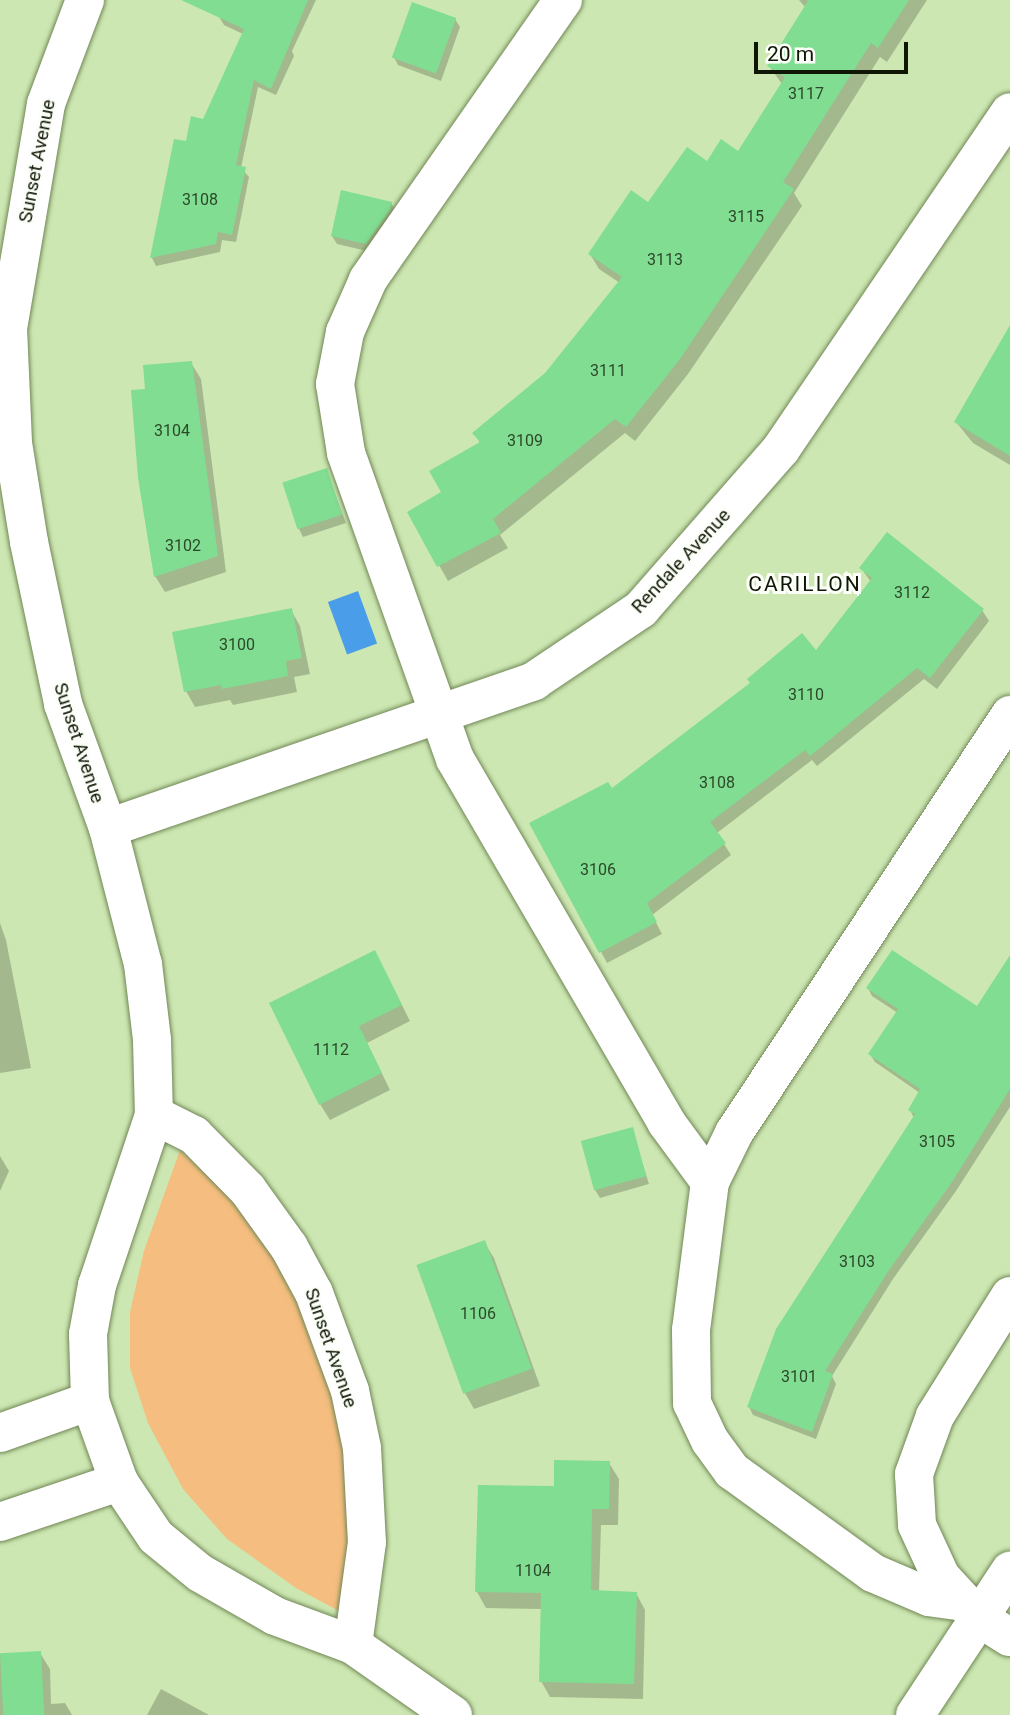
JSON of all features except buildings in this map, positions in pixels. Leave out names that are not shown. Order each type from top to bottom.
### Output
[{"type":"street","name":"Sunset Avenue","points":[[85,0],[46,104],[4,327],[13,443],[15,545],[63,704],[108,828],[143,964],[152,1040],[154,1115],[97,1284],[88,1334],[90,1401],[119,1482],[156,1537],[200,1573],[275,1616],[353,1645],[453,1715]]},
{"type":"street","points":[[563,0],[368,280],[345,332],[335,384],[346,453],[455,759],[666,1122],[710,1182]]},
{"type":"street","name":"Rendale Avenue","points":[[108,828],[534,681],[641,609],[781,449],[1010,112]]},
{"type":"street","points":[[984,1619],[873,1573],[732,1471],[710,1441],[692,1403],[691,1330],[710,1182],[734,1133],[1010,715]]},
{"type":"street","name":"Sunset Avenue","points":[[154,1115],[194,1135],[248,1190],[289,1247],[314,1293],[350,1391],[362,1448],[368,1542],[353,1645]]},
{"type":"street","points":[[984,1619],[941,1577],[917,1525],[914,1474],[935,1416],[1010,1296]]},
{"type":"street","points":[[0,1433],[90,1401]]},
{"type":"street","points":[[0,1522],[119,1482]]},
{"type":"street","points":[[915,1715],[984,1619],[1010,1570]]},
{"type":"shaded area","points":[[180,1150],[227,1194],[274,1256],[315,1334],[338,1407],[352,1487],[352,1555],[339,1611],[296,1588],[227,1539],[183,1489],[148,1423],[130,1368],[130,1312],[144,1251]]},
{"type":"water","points":[[358,591],[377,644],[347,655],[328,602]]},
{"type":"district","name":"CARILLON","points":[[805,584]]}]
